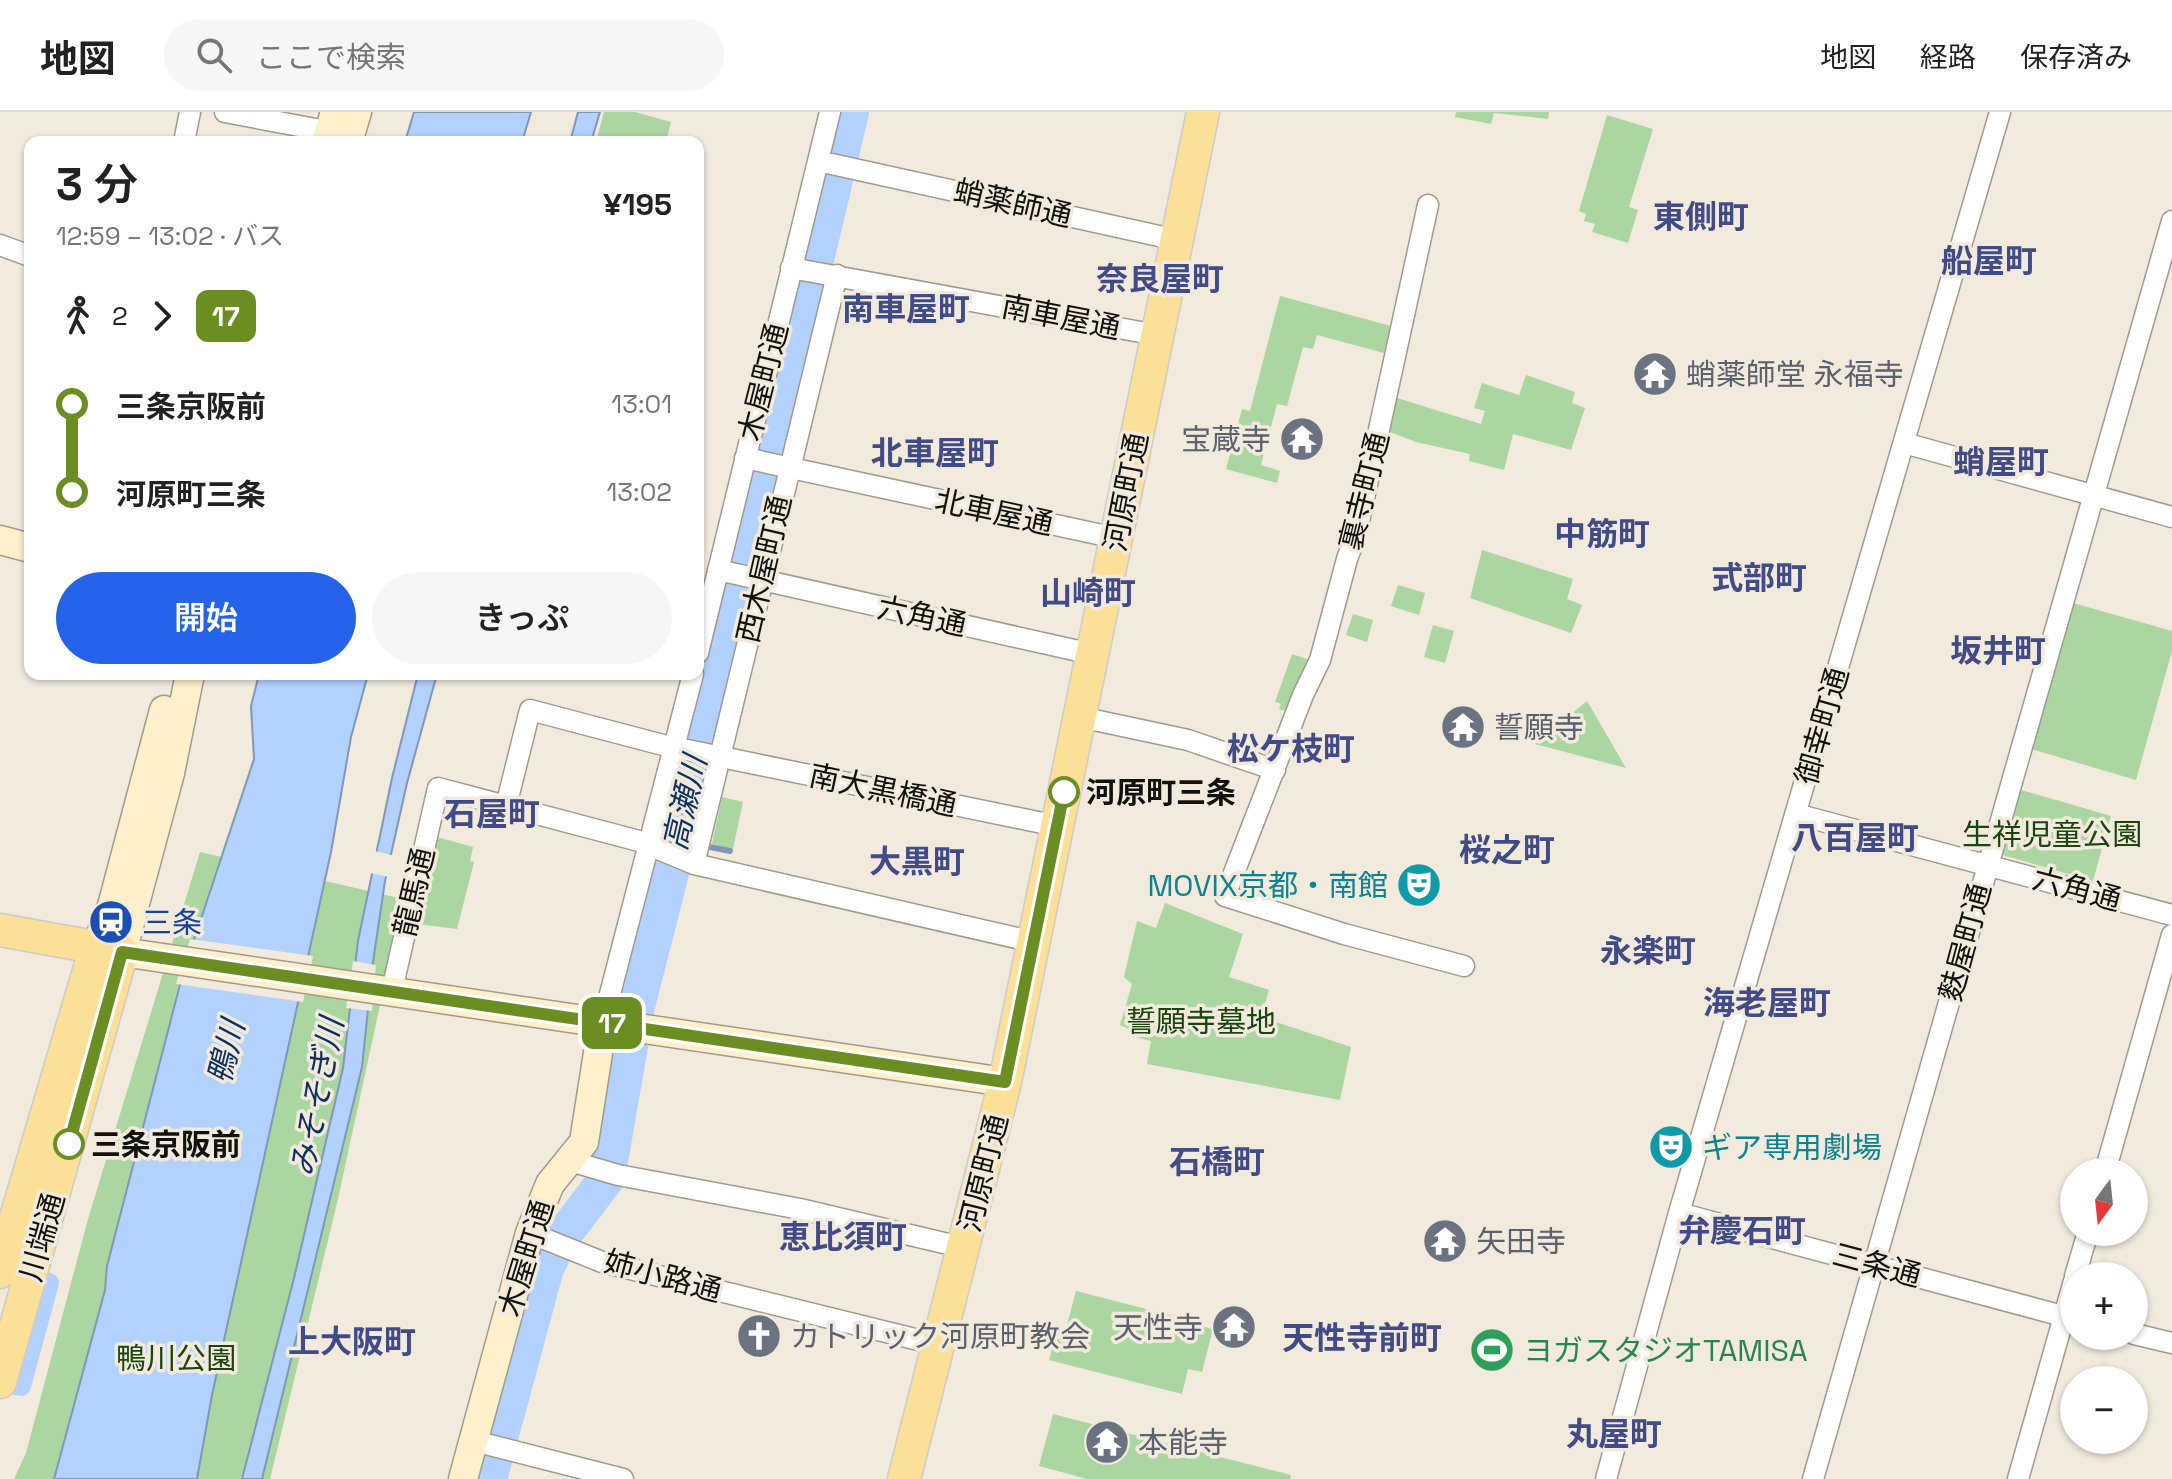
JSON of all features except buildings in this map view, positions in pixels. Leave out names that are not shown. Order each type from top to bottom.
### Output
[{"type":"main road","name":"河原町通","points":[[904,1479],[1005,1082],[1203,112]]},
{"type":"main road","points":[[0,930],[109,950]]},
{"type":"main road","name":"川端通","points":[[0,1272],[109,950]]},
{"type":"main road","name":"川端通","points":[[0,1382],[109,950]]},
{"type":"street","points":[[185,136],[190,112]]},
{"type":"street","points":[[225,112],[341,129]]},
{"type":"street","name":"木屋町通","points":[[704,634],[723,572],[767,463],[814,273],[832,165],[830,112]]},
{"type":"street","name":"御幸町通","points":[[1606,1479],[1679,1213],[2000,112]]},
{"type":"street","name":"蛸薬師通","points":[[832,165],[1177,240]]},
{"type":"street","name":"裏寺町通","points":[[1428,205],[1356,535],[1320,660],[1225,896],[1344,934],[1464,966]]},
{"type":"street","name":"麩屋町通","points":[[1813,1479],[2172,221]]},
{"type":"street","points":[[0,245],[24,254]]},
{"type":"street","name":"南車屋通","points":[[814,273],[1157,335]]},
{"type":"street","name":"西木屋町通","points":[[690,862],[702,808],[699,752],[756,580],[767,463],[814,273]]},
{"type":"street","points":[[1904,443],[2172,517]]},
{"type":"street","name":"北車屋通","points":[[767,463],[1116,538]]},
{"type":"street","points":[[0,540],[24,546]]},
{"type":"street","name":"六角通","points":[[723,572],[1092,654]]},
{"type":"street","name":"川端通","points":[[109,950],[112,906],[171,680]]},
{"type":"street","name":"川端通","points":[[109,950],[170,773],[189,680]]},
{"type":"street","name":"木屋町通","points":[[463,1479],[489,1445],[550,1184],[584,1142],[623,1024],[669,799],[699,752],[693,680]]},
{"type":"street","name":"南大黒橋通","points":[[506,806],[530,710],[699,752],[1057,826]]},
{"type":"street","points":[[1080,717],[1188,740],[1275,770]]},
{"type":"street","name":"龍馬通","points":[[385,989],[438,788],[657,848],[690,862]]},
{"type":"street","points":[[669,799],[702,808]]},
{"type":"street","name":"六角通","points":[[1796,814],[2172,915]]},
{"type":"street","points":[[690,862],[1034,942]]},
{"type":"street","points":[[2109,1158],[2172,935]]},
{"type":"street","points":[[109,950],[1005,1082]]},
{"type":"street","points":[[570,1161],[608,1172],[800,1209],[965,1248]]},
{"type":"street","name":"三条通","points":[[1679,1213],[2060,1315]]},
{"type":"street","name":"姉小路通","points":[[537,1236],[602,1262],[939,1345]]},
{"type":"street","points":[[2148,1337],[2172,1343]]},
{"type":"street","points":[[2018,1479],[2060,1346]]},
{"type":"street","points":[[489,1445],[623,1479]]},
{"type":"green space","points":[[604,112],[635,112],[671,122],[668,136],[598,136]]},
{"type":"green space","points":[[1456,112],[1549,112],[1548,119],[1494,113],[1491,124],[1455,117]]},
{"type":"green space","points":[[1607,115],[1653,129],[1629,207],[1638,210],[1628,243],[1592,232],[1595,224],[1584,221],[1586,214],[1579,211]]},
{"type":"green space","points":[[1280,296],[1391,326],[1384,353],[1317,335],[1313,349],[1303,347],[1287,406],[1277,404],[1261,465],[1280,471],[1277,483],[1226,469],[1242,409],[1250,411]]},
{"type":"green space","points":[[1526,375],[1575,392],[1572,403],[1585,408],[1571,450],[1513,434],[1504,470],[1469,461],[1470,454],[1416,442],[1390,432],[1397,398],[1481,424],[1485,411],[1474,408],[1482,383],[1519,395]]},
{"type":"green space","points":[[1482,550],[1573,579],[1567,599],[1582,605],[1571,633],[1470,598]]},
{"type":"green space","points":[[1398,585],[1425,593],[1419,615],[1391,606]]},
{"type":"green space","points":[[2073,603],[2172,631],[2172,651],[2136,780],[2031,749]]},
{"type":"green space","points":[[1353,614],[1373,620],[1367,642],[1346,635]]},
{"type":"green space","points":[[1433,625],[1454,631],[1445,663],[1424,657]]},
{"type":"green space","points":[[1292,654],[1310,660],[1292,713],[1279,709],[1281,704],[1275,702]]},
{"type":"green space","points":[[1587,701],[1626,768],[1535,744]]},
{"type":"green space","name":"生祥児童公園","points":[[2011,787],[2111,816],[2093,881],[1992,852]]},
{"type":"green space","points":[[722,797],[743,802],[733,849],[712,844]]},
{"type":"green space","points":[[437,837],[473,847],[470,861],[474,862],[457,929],[418,924]]},
{"type":"green space","name":"鴨川公園","points":[[200,852],[403,899],[338,1199],[270,1479],[14,1479],[26,1453],[88,1219]]},
{"type":"green space","name":"誓願寺墓地","points":[[1165,903],[1243,934],[1229,977],[1269,990],[1261,1017],[1351,1047],[1340,1100],[1147,1064],[1151,1041],[1132,1036],[1131,1030],[1120,1025],[1132,984],[1124,977],[1137,921],[1156,928]]},
{"type":"green space","points":[[1076,1291],[1197,1322],[1197,1325],[1213,1329],[1202,1372],[1188,1369],[1182,1394],[1049,1360],[1055,1338],[1063,1340]]},
{"type":"green space","name":"本能寺","points":[[1053,1414],[1291,1475],[1290,1479],[1087,1479],[1039,1466]]},
{"type":"water","points":[[414,112],[531,112],[524,136],[407,136]]},
{"type":"water","points":[[578,112],[600,112],[593,136],[572,136]]},
{"type":"water","name":"鴨川","points":[[258,680],[366,680],[351,737],[331,852],[212,1395],[197,1479],[54,1479],[105,1290],[107,1266],[183,973],[254,759],[251,706]]},
{"type":"water","points":[[416,680],[435,680],[407,783],[385,881],[362,1067],[262,1479],[242,1479],[294,1278],[343,1068],[358,941],[392,778]]},
{"type":"pier","points":[[375,851],[395,856],[389,877],[370,873]]},
{"type":"pier","points":[[190,939],[313,956],[303,1002],[176,984]]},
{"type":"pier","points":[[353,961],[376,965],[372,1011],[346,1008]]},
{"type":"waterway","name":"高瀬川","points":[[489,1479],[546,1268],[562,1237],[607,1178],[637,1006],[851,112]]},
{"type":"waterway","points":[[710,847],[730,851]]},
{"type":"waterway","points":[[40,1280],[49,1283],[21,1386],[15,1385],[40,1280]]},
{"type":"bus line","name":"17","points":[[69,1144],[122,952],[1005,1082],[1064,792]]},
{"type":"place","name":"蛸薬師堂 永福寺","points":[[1655,374]]},
{"type":"place","name":"宝蔵寺","points":[[1302,439]]},
{"type":"place","name":"誓願寺","points":[[1463,727]]},
{"type":"place","name":"河原町三条","points":[[1064,792]]},
{"type":"place","name":"MOVIX京都・南館","points":[[1419,885]]},
{"type":"place","name":"三条","points":[[111,922]]},
{"type":"place","name":"三条京阪前","points":[[69,1144]]},
{"type":"place","name":"ギア専用劇場","points":[[1671,1147]]},
{"type":"place","name":"矢田寺","points":[[1445,1241]]},
{"type":"place","name":"天性寺","points":[[1234,1327]]},
{"type":"place","name":"カトリック河原町教会","points":[[759,1336]]},
{"type":"place","name":"ヨガスタジオTAMISA","points":[[1492,1350]]},
{"type":"place","name":"本能寺","points":[[1107,1442]]},
{"type":"district","name":"東側町","points":[[1701,217]]},
{"type":"district","name":"船屋町","points":[[1989,261]]},
{"type":"district","name":"奈良屋町","points":[[1160,279]]},
{"type":"district","name":"南車屋町","points":[[906,309]]},
{"type":"district","name":"北車屋町","points":[[935,453]]},
{"type":"district","name":"蛸屋町","points":[[2001,462]]},
{"type":"district","name":"中筋町","points":[[1602,534]]},
{"type":"district","name":"式部町","points":[[1759,578]]},
{"type":"district","name":"山崎町","points":[[1088,593]]},
{"type":"district","name":"坂井町","points":[[1998,651]]},
{"type":"district","name":"松ケ枝町","points":[[1291,749]]},
{"type":"district","name":"石屋町","points":[[492,814]]},
{"type":"district","name":"八百屋町","points":[[1855,838]]},
{"type":"district","name":"桜之町","points":[[1507,850]]},
{"type":"district","name":"大黒町","points":[[917,862]]},
{"type":"district","name":"永楽町","points":[[1648,951]]},
{"type":"district","name":"海老屋町","points":[[1767,1003]]},
{"type":"district","name":"石橋町","points":[[1217,1162]]},
{"type":"district","name":"弁慶石町","points":[[1742,1231]]},
{"type":"district","name":"恵比須町","points":[[843,1237]]},
{"type":"district","name":"天性寺前町","points":[[1362,1338]]},
{"type":"district","name":"上大阪町","points":[[352,1342]]},
{"type":"district","name":"丸屋町","points":[[1614,1434]]},
{"type":"water label","name":"みそそぎ川","points":[[317,1097]]}]
